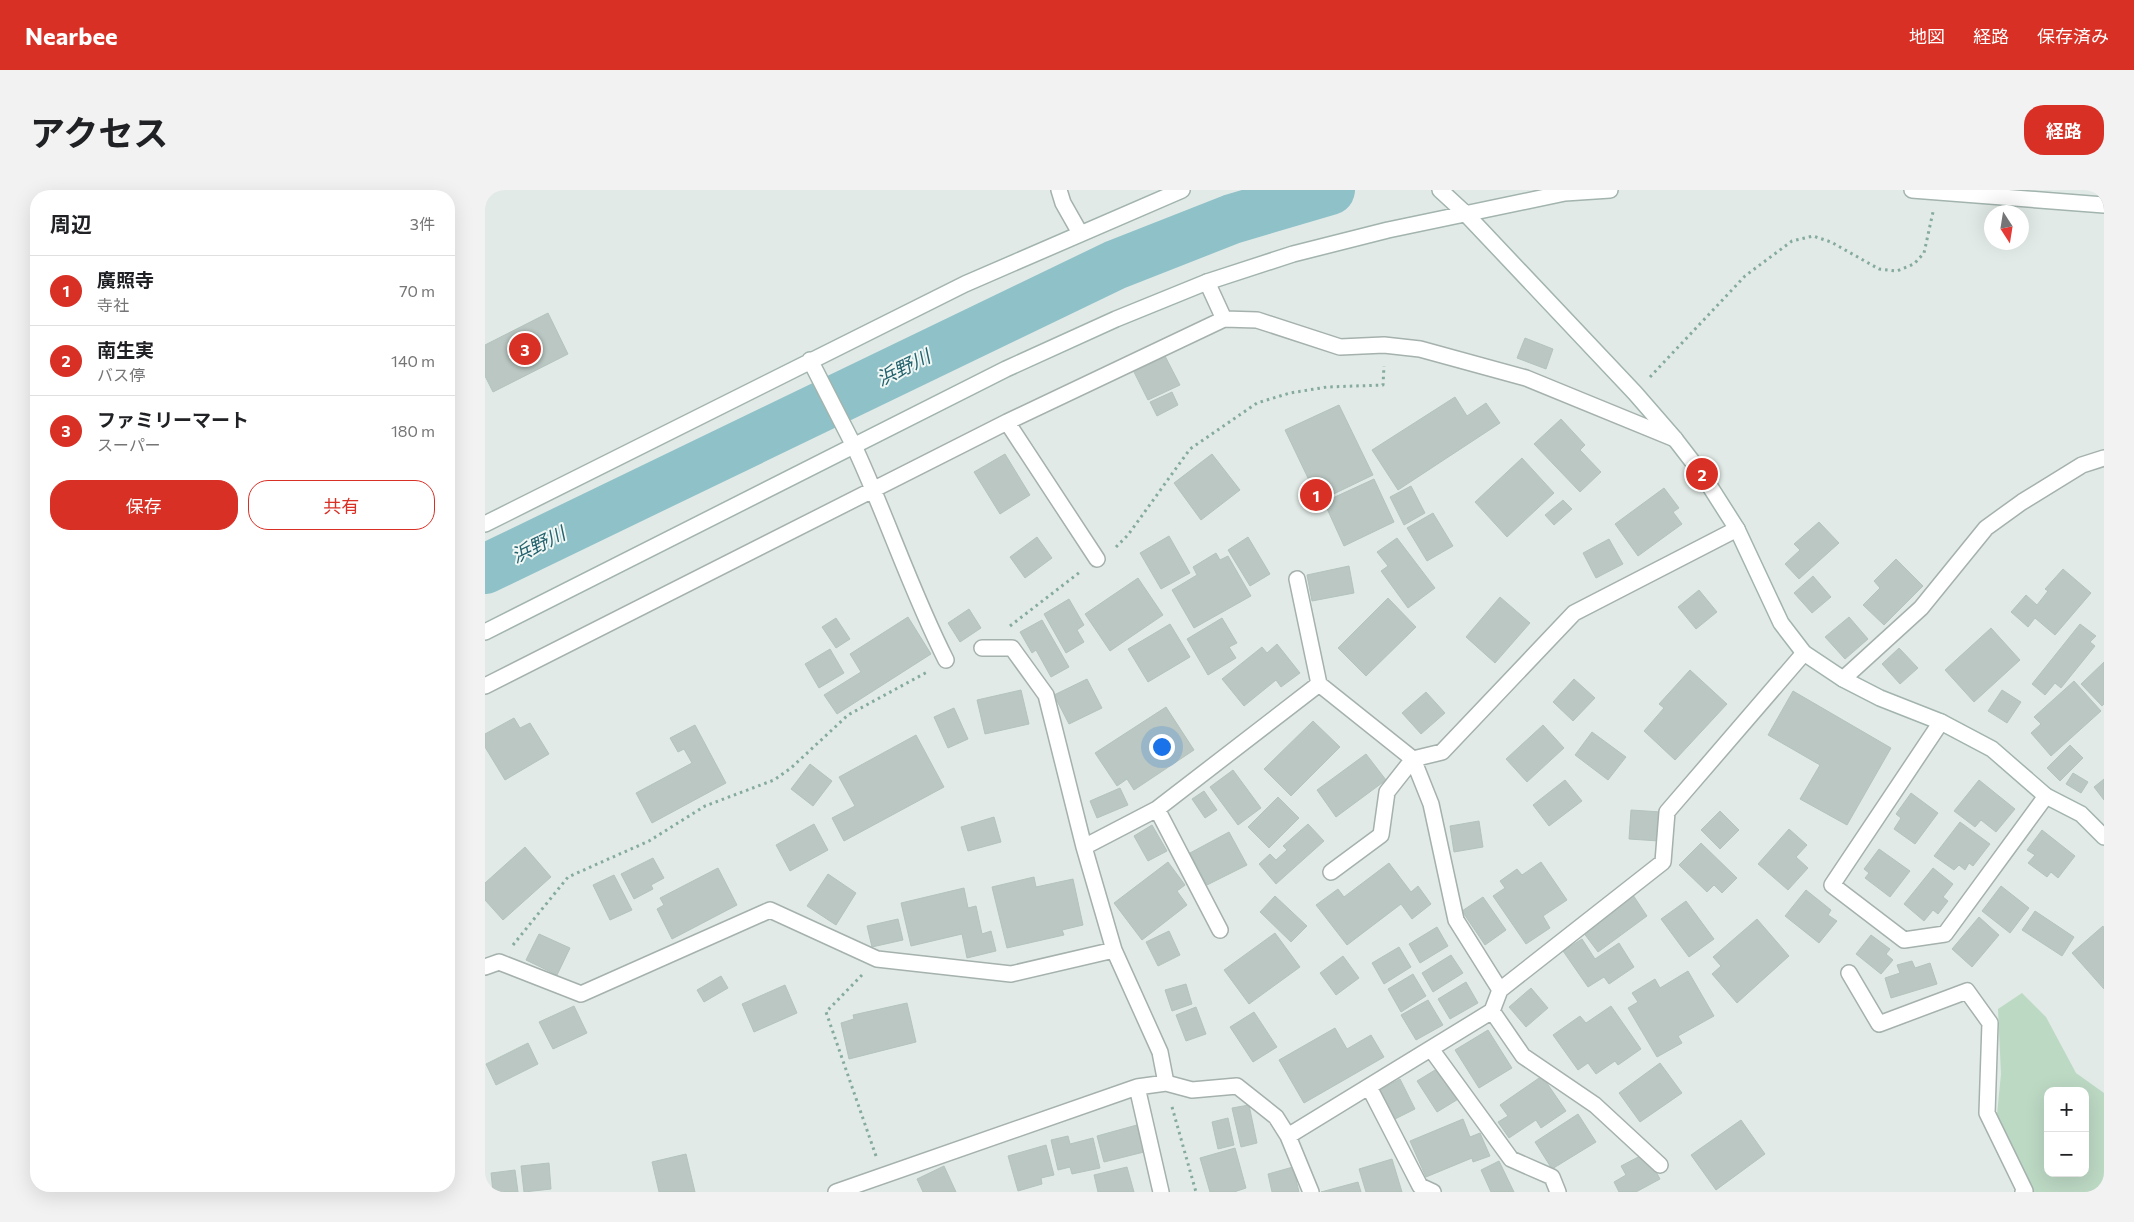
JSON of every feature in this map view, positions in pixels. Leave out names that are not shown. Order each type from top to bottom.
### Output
[{"type":"street","points":[[1059,190],[1063,203],[1080,233]]},
{"type":"street","points":[[485,524],[965,284],[1182,190]]},
{"type":"street","points":[[1441,190],[1635,393],[1675,439],[1702,474],[1737,530],[1781,622],[1804,653],[1843,679],[1880,698],[1941,722],[1992,749],[2046,796],[2081,814],[2104,837]]},
{"type":"street","points":[[485,632],[1006,369],[1116,319],[1207,282],[1293,254],[1388,230],[1565,193],[1610,190]]},
{"type":"street","points":[[1913,190],[2104,205]]},
{"type":"street","points":[[1207,282],[1224,319]]},
{"type":"street","points":[[485,686],[1007,422],[1224,319],[1257,320],[1340,347],[1384,346],[1420,349],[1526,378],[1675,439]]},
{"type":"street","points":[[810,360],[874,489],[925,617],[946,660]]},
{"type":"street","points":[[1007,422],[1097,559]]},
{"type":"street","points":[[1843,679],[1921,608],[1986,528],[2022,502],[2082,465],[2104,458]]},
{"type":"street","points":[[1331,872],[1381,836],[1387,792],[1413,759],[1441,752],[1574,613],[1737,530]]},
{"type":"street","points":[[1297,579],[1319,684],[1413,759],[1431,804],[1456,920],[1500,990]]},
{"type":"street","points":[[982,648],[1012,648],[1046,694],[1084,847],[1114,950],[1160,1052],[1165,1083]]},
{"type":"street","points":[[1288,1136],[1492,1011],[1500,990],[1663,862],[1667,812],[1804,653]]},
{"type":"street","points":[[1084,847],[1157,809],[1319,684]]},
{"type":"street","points":[[1941,722],[1832,885],[1904,940],[1945,934],[2046,796]]},
{"type":"street","points":[[1157,809],[1220,930]]},
{"type":"street","points":[[485,967],[499,962],[581,994],[770,910],[877,959],[1011,974],[1114,950]]},
{"type":"street","points":[[1849,973],[1879,1024],[1967,991],[1990,1023],[1987,1113],[2025,1190],[2023,1192]]},
{"type":"street","points":[[1492,1011],[1523,1056],[1595,1105],[1660,1165]]},
{"type":"street","points":[[1431,1049],[1511,1159],[1553,1177],[1558,1192]]},
{"type":"street","points":[[836,1192],[1137,1087],[1165,1083],[1192,1090],[1237,1086],[1276,1117],[1288,1136],[1311,1192]]},
{"type":"street","points":[[1137,1087],[1161,1192]]},
{"type":"street","points":[[1369,1087],[1420,1186],[1433,1192]]},
{"type":"path","points":[[1635,393],[1745,276],[1792,241],[1813,236],[1831,242],[1879,269],[1897,271],[1914,264],[1924,253],[1938,191]]},
{"type":"path","points":[[868,970],[826,1012],[883,1176]]},
{"type":"path","points":[[1165,1083],[1195,1192]]},
{"type":"green space","points":[[2022,993],[2046,1017],[2076,1073],[2104,1093],[2104,1192],[2032,1192],[2007,1157],[1997,1114],[2001,1074],[1998,1009]]},
{"type":"building","points":[[548,313],[568,354],[493,392],[485,376],[485,345]]},
{"type":"building","points":[[1525,338],[1553,349],[1546,369],[1517,358]]},
{"type":"building","points":[[1165,356],[1180,385],[1148,400],[1134,372]]},
{"type":"building","points":[[1172,392],[1178,405],[1157,416],[1150,402]]},
{"type":"building","points":[[1455,397],[1467,416],[1486,403],[1500,423],[1398,490],[1372,450]]},
{"type":"building","points":[[1339,405],[1373,475],[1319,501],[1285,430]]},
{"type":"building","points":[[1561,419],[1585,445],[1580,450],[1601,472],[1580,492],[1534,444]]},
{"type":"building","points":[[1005,454],[1030,495],[1000,514],[974,472]]},
{"type":"building","points":[[1212,454],[1240,490],[1201,520],[1174,483]]},
{"type":"building","points":[[1522,458],[1554,493],[1507,537],[1475,502]]},
{"type":"building","points":[[1374,479],[1394,522],[1344,546],[1324,502]]},
{"type":"building","points":[[1411,486],[1425,513],[1404,525],[1390,497]]},
{"type":"building","points":[[1664,488],[1679,508],[1673,512],[1682,524],[1638,556],[1615,524]]},
{"type":"building","points":[[1563,500],[1572,509],[1554,525],[1545,515]]},
{"type":"building","points":[[1433,513],[1453,546],[1427,561],[1407,528]]},
{"type":"building","points":[[1819,522],[1839,543],[1799,579],[1785,564],[1800,550],[1794,544]]},
{"type":"building","points":[[1169,536],[1190,573],[1161,589],[1140,553]]},
{"type":"building","points":[[1037,537],[1052,558],[1025,578],[1010,557]]},
{"type":"building","points":[[1248,537],[1270,574],[1250,586],[1228,550]]},
{"type":"building","points":[[1397,538],[1435,588],[1408,608],[1381,571],[1388,566],[1377,552]]},
{"type":"building","points":[[1609,539],[1623,564],[1596,578],[1583,553]]},
{"type":"building","points":[[1216,553],[1220,560],[1228,556],[1251,596],[1194,628],[1172,590],[1197,575],[1193,567]]},
{"type":"building","points":[[1896,559],[1923,586],[1884,625],[1863,605],[1880,588],[1874,581]]},
{"type":"building","points":[[1349,566],[1354,593],[1312,601],[1307,575]]},
{"type":"building","points":[[2063,569],[2091,593],[2055,635],[2035,618],[2028,627],[2011,612],[2026,595],[2037,605],[2048,591],[2045,589]]},
{"type":"building","points":[[1813,576],[1831,597],[1812,613],[1794,593]]},
{"type":"building","points":[[1138,578],[1163,615],[1110,651],[1085,614]]},
{"type":"building","points":[[1699,590],[1717,612],[1696,629],[1678,607]]},
{"type":"building","points":[[1500,597],[1530,623],[1495,663],[1466,637]]},
{"type":"building","points":[[1388,598],[1416,627],[1366,676],[1338,648]]},
{"type":"building","points":[[1069,599],[1084,625],[1077,630],[1084,642],[1066,653],[1044,614]]},
{"type":"building","points":[[969,609],[981,628],[960,642],[948,623]]},
{"type":"building","points":[[908,617],[931,654],[837,714],[824,695],[861,672],[850,654]]},
{"type":"building","points":[[1849,617],[1868,639],[1845,659],[1825,637]]},
{"type":"building","points":[[836,618],[850,639],[836,648],[822,627]]},
{"type":"building","points":[[1222,618],[1237,643],[1229,647],[1236,658],[1208,675],[1187,639]]},
{"type":"building","points":[[1042,620],[1069,667],[1051,677],[1036,650],[1032,653],[1020,632]]},
{"type":"building","points":[[1170,624],[1190,657],[1148,682],[1128,649]]},
{"type":"building","points":[[2080,624],[2096,636],[2090,642],[2095,646],[2061,688],[2055,683],[2045,695],[2032,684]]},
{"type":"building","points":[[1991,628],[2020,660],[1974,702],[1945,670]]},
{"type":"building","points":[[1277,644],[1300,673],[1281,687],[1276,680],[1244,706],[1222,679],[1262,647],[1267,653]]},
{"type":"building","points":[[1899,648],[1918,668],[1900,684],[1882,664]]},
{"type":"building","points":[[830,649],[844,673],[819,688],[805,664]]},
{"type":"building","points":[[2104,662],[2104,704],[2102,706],[2081,684]]},
{"type":"building","points":[[1690,670],[1727,704],[1675,760],[1644,731],[1664,708],[1659,704]]},
{"type":"building","points":[[1087,679],[1102,708],[1069,724],[1054,695]]},
{"type":"building","points":[[1574,679],[1595,698],[1573,721],[1553,702]]},
{"type":"building","points":[[2074,681],[2101,711],[2051,756],[2031,733],[2041,724],[2034,717]]},
{"type":"building","points":[[1021,690],[1029,724],[985,734],[977,700]]},
{"type":"building","points":[[2002,690],[2021,702],[2007,723],[1988,711]]},
{"type":"building","points":[[1793,691],[1891,748],[1847,825],[1800,799],[1820,765],[1768,735]]},
{"type":"building","points":[[1426,692],[1445,713],[1421,734],[1402,713]]},
{"type":"building","points":[[1166,707],[1194,750],[1134,790],[1127,779],[1117,786],[1095,753]]},
{"type":"building","points":[[954,708],[968,739],[948,748],[934,717]]},
{"type":"building","points":[[514,718],[520,728],[530,723],[549,754],[505,780],[485,747],[485,734]]},
{"type":"building","points":[[1313,721],[1340,747],[1291,796],[1264,769]]},
{"type":"building","points":[[695,725],[726,783],[652,823],[636,793],[692,763],[684,749],[678,752],[670,738]]},
{"type":"building","points":[[1543,725],[1564,748],[1527,782],[1506,759]]},
{"type":"building","points":[[1592,732],[1626,757],[1608,780],[1575,755]]},
{"type":"building","points":[[916,735],[944,787],[844,841],[832,818],[855,806],[839,777]]},
{"type":"building","points":[[2070,745],[2083,758],[2060,781],[2047,768]]},
{"type":"building","points":[[1366,754],[1386,780],[1336,817],[1317,790]]},
{"type":"building","points":[[810,764],[832,781],[813,806],[791,789]]},
{"type":"building","points":[[1233,770],[1261,808],[1238,825],[1210,787]]},
{"type":"building","points":[[2073,773],[2088,782],[2081,793],[2066,784]]},
{"type":"building","points":[[2104,779],[2104,800],[2094,787]]},
{"type":"building","points":[[1565,780],[1582,801],[1549,826],[1533,805]]},
{"type":"building","points":[[1979,780],[2015,809],[1996,832],[1981,820],[1975,827],[1954,811]]},
{"type":"building","points":[[1120,788],[1128,805],[1097,818],[1090,801]]},
{"type":"building","points":[[1204,791],[1217,810],[1205,818],[1192,799]]},
{"type":"building","points":[[1911,793],[1938,813],[1915,844],[1894,829],[1901,818],[1896,814]]},
{"type":"building","points":[[1278,797],[1299,818],[1269,848],[1248,827]]},
{"type":"building","points":[[1631,810],[1661,812],[1659,841],[1629,839]]},
{"type":"building","points":[[1720,811],[1739,830],[1720,849],[1701,830]]},
{"type":"building","points":[[994,817],[1001,842],[968,851],[961,827]]},
{"type":"building","points":[[1479,821],[1483,847],[1454,852],[1450,826]]},
{"type":"building","points":[[1960,822],[1990,844],[1973,866],[1969,863],[1965,870],[1959,865],[1954,870],[1934,856]]},
{"type":"building","points":[[814,824],[828,850],[790,871],[776,845]]},
{"type":"building","points":[[1308,824],[1324,841],[1276,884],[1259,864],[1270,854],[1276,860],[1287,850],[1283,846]]},
{"type":"building","points":[[1152,825],[1167,851],[1148,861],[1134,836]]},
{"type":"building","points":[[1789,829],[1807,845],[1796,857],[1808,868],[1788,890],[1758,864]]},
{"type":"building","points":[[2042,830],[2075,856],[2058,878],[2051,872],[2047,877],[2028,863],[2035,855],[2027,850]]},
{"type":"building","points":[[1229,832],[1247,865],[1207,885],[1190,853]]},
{"type":"building","points":[[1701,843],[1737,878],[1722,893],[1714,885],[1707,892],[1679,865]]},
{"type":"building","points":[[525,847],[551,877],[503,920],[485,900],[485,883]]},
{"type":"building","points":[[1879,849],[1910,871],[1890,897],[1865,878],[1869,873],[1864,869]]},
{"type":"building","points":[[653,858],[664,878],[651,885],[653,889],[634,899],[621,874]]},
{"type":"building","points":[[1168,862],[1185,885],[1177,891],[1187,905],[1142,940],[1114,903]]},
{"type":"building","points":[[1541,862],[1567,900],[1543,916],[1550,928],[1526,944],[1493,896],[1505,888],[1500,881],[1517,869],[1522,875]]},
{"type":"building","points":[[1389,863],[1411,892],[1418,886],[1431,904],[1412,919],[1401,904],[1347,945],[1316,905],[1338,889],[1344,897]]},
{"type":"building","points":[[718,868],[737,905],[672,939],[657,909],[664,905],[660,898]]},
{"type":"building","points":[[1933,868],[1953,884],[1943,897],[1948,901],[1938,914],[1933,910],[1924,921],[1904,904]]},
{"type":"building","points":[[828,874],[856,893],[836,925],[807,906]]},
{"type":"building","points":[[614,875],[632,910],[610,920],[593,885]]},
{"type":"building","points":[[1034,877],[1036,887],[1073,879],[1083,925],[1062,930],[1064,935],[1007,948],[992,887]]},
{"type":"building","points":[[2001,886],[2029,908],[2010,933],[1982,911]]},
{"type":"building","points":[[964,888],[968,908],[976,906],[982,934],[991,931],[996,951],[967,958],[962,934],[911,946],[901,903]]},
{"type":"building","points":[[1806,890],[1831,910],[1828,915],[1837,921],[1819,943],[1785,916]]},
{"type":"building","points":[[1633,895],[1647,916],[1598,952],[1583,932]]},
{"type":"building","points":[[1275,896],[1307,926],[1291,942],[1260,912]]},
{"type":"building","points":[[1483,897],[1506,930],[1485,945],[1462,911]]},
{"type":"building","points":[[1686,901],[1714,939],[1689,957],[1661,919]]},
{"type":"building","points":[[2035,911],[2074,937],[2062,956],[2022,930]]},
{"type":"building","points":[[1979,917],[1999,935],[1972,967],[1952,949]]},
{"type":"building","points":[[898,919],[903,940],[872,947],[867,926]]},
{"type":"building","points":[[1757,919],[1789,956],[1737,1003],[1712,974],[1721,966],[1713,957]]},
{"type":"building","points":[[2103,926],[2104,928],[2104,989],[2072,953]]},
{"type":"building","points":[[1437,927],[1448,946],[1420,963],[1409,944]]},
{"type":"building","points":[[1169,931],[1180,955],[1158,966],[1146,942]]},
{"type":"building","points":[[1275,933],[1300,967],[1249,1004],[1224,970]]},
{"type":"building","points":[[539,934],[570,948],[557,975],[526,960]]},
{"type":"building","points":[[1871,935],[1890,949],[1886,954],[1893,960],[1881,974],[1856,954]]},
{"type":"building","points":[[1582,939],[1595,959],[1619,943],[1634,967],[1609,984],[1604,977],[1588,987],[1563,951]]},
{"type":"building","points":[[1399,947],[1411,967],[1384,984],[1372,963]]},
{"type":"building","points":[[1451,955],[1463,973],[1433,992],[1422,973]]},
{"type":"building","points":[[1343,956],[1359,978],[1336,995],[1320,973]]},
{"type":"building","points":[[1912,961],[1915,968],[1930,963],[1937,984],[1891,998],[1885,978],[1900,973],[1897,965]]},
{"type":"building","points":[[1688,971],[1714,1016],[1678,1036],[1682,1043],[1657,1057],[1628,1008],[1638,1002],[1632,993],[1655,979],[1660,988]]},
{"type":"building","points":[[1413,974],[1426,996],[1401,1012],[1388,989]]},
{"type":"building","points":[[721,976],[728,988],[704,1002],[697,990]]},
{"type":"building","points":[[1466,982],[1478,1003],[1450,1019],[1438,999]]},
{"type":"building","points":[[1186,984],[1192,1004],[1172,1011],[1165,990]]},
{"type":"building","points":[[785,985],[797,1013],[754,1032],[742,1004]]},
{"type":"building","points":[[1531,988],[1548,1008],[1526,1027],[1509,1007]]},
{"type":"building","points":[[1428,1000],[1443,1025],[1416,1040],[1401,1015]]},
{"type":"building","points":[[907,1003],[916,1042],[849,1059],[841,1023],[854,1019],[853,1015]]},
{"type":"building","points":[[574,1006],[587,1033],[553,1049],[539,1022]]},
{"type":"building","points":[[1611,1006],[1641,1049],[1618,1065],[1615,1061],[1596,1074],[1588,1063],[1578,1070],[1553,1035],[1580,1016],[1586,1023]]},
{"type":"building","points":[[1196,1007],[1206,1034],[1186,1041],[1176,1015]]},
{"type":"building","points":[[1254,1012],[1277,1047],[1253,1062],[1230,1027]]},
{"type":"building","points":[[1335,1028],[1347,1049],[1371,1035],[1384,1057],[1304,1103],[1279,1060]]},
{"type":"building","points":[[1488,1030],[1512,1068],[1479,1088],[1455,1050]]},
{"type":"building","points":[[528,1043],[538,1064],[496,1085],[486,1064]]},
{"type":"building","points":[[1660,1063],[1682,1093],[1640,1122],[1619,1093]]},
{"type":"building","points":[[1440,1067],[1460,1098],[1437,1112],[1417,1081]]},
{"type":"building","points":[[1542,1076],[1566,1111],[1541,1128],[1536,1120],[1509,1138],[1498,1122],[1508,1116],[1500,1105]]},
{"type":"building","points":[[1400,1079],[1415,1109],[1395,1119],[1380,1090]]},
{"type":"building","points":[[1249,1105],[1257,1143],[1241,1147],[1232,1108]]},
{"type":"building","points":[[1578,1114],[1596,1142],[1552,1169],[1535,1142]]},
{"type":"building","points":[[1228,1118],[1234,1145],[1218,1149],[1212,1122]]},
{"type":"building","points":[[1463,1119],[1470,1137],[1480,1133],[1490,1156],[1473,1162],[1472,1158],[1426,1177],[1410,1141]]},
{"type":"building","points":[[1741,1120],[1765,1154],[1716,1190],[1691,1155]]},
{"type":"building","points":[[1137,1125],[1144,1152],[1104,1162],[1097,1136]]},
{"type":"building","points":[[1068,1136],[1070,1144],[1093,1138],[1100,1168],[1072,1174],[1070,1167],[1058,1170],[1051,1140]]},
{"type":"building","points":[[1046,1145],[1054,1175],[1041,1178],[1042,1184],[1018,1191],[1008,1156]]},
{"type":"building","points":[[1235,1148],[1246,1188],[1234,1192],[1210,1192],[1200,1158]]},
{"type":"building","points":[[1646,1153],[1660,1179],[1636,1192],[1619,1192],[1614,1182],[1626,1175],[1621,1166]]},
{"type":"building","points":[[686,1154],[695,1192],[659,1192],[652,1162]]},
{"type":"building","points":[[1392,1159],[1402,1192],[1366,1192],[1359,1169]]},
{"type":"building","points":[[1499,1161],[1514,1192],[1491,1192],[1481,1170]]},
{"type":"building","points":[[549,1163],[551,1189],[524,1192],[521,1166]]},
{"type":"building","points":[[944,1166],[956,1192],[923,1192],[917,1179]]},
{"type":"building","points":[[1127,1167],[1134,1192],[1098,1192],[1094,1175]]},
{"type":"building","points":[[1293,1167],[1299,1192],[1272,1192],[1268,1174]]},
{"type":"building","points":[[515,1170],[518,1192],[493,1192],[491,1173]]},
{"type":"building","points":[[1358,1182],[1361,1192],[1321,1192]]},
{"type":"waterway","name":"浜野川","points":[[485,569],[1115,265],[1232,219],[1330,190]]},
{"type":"place","name":"ファミリーマート","points":[[525,349]]},
{"type":"place","name":"南生実","points":[[1702,474]]},
{"type":"place","name":"廣照寺","points":[[1316,495]]}]
